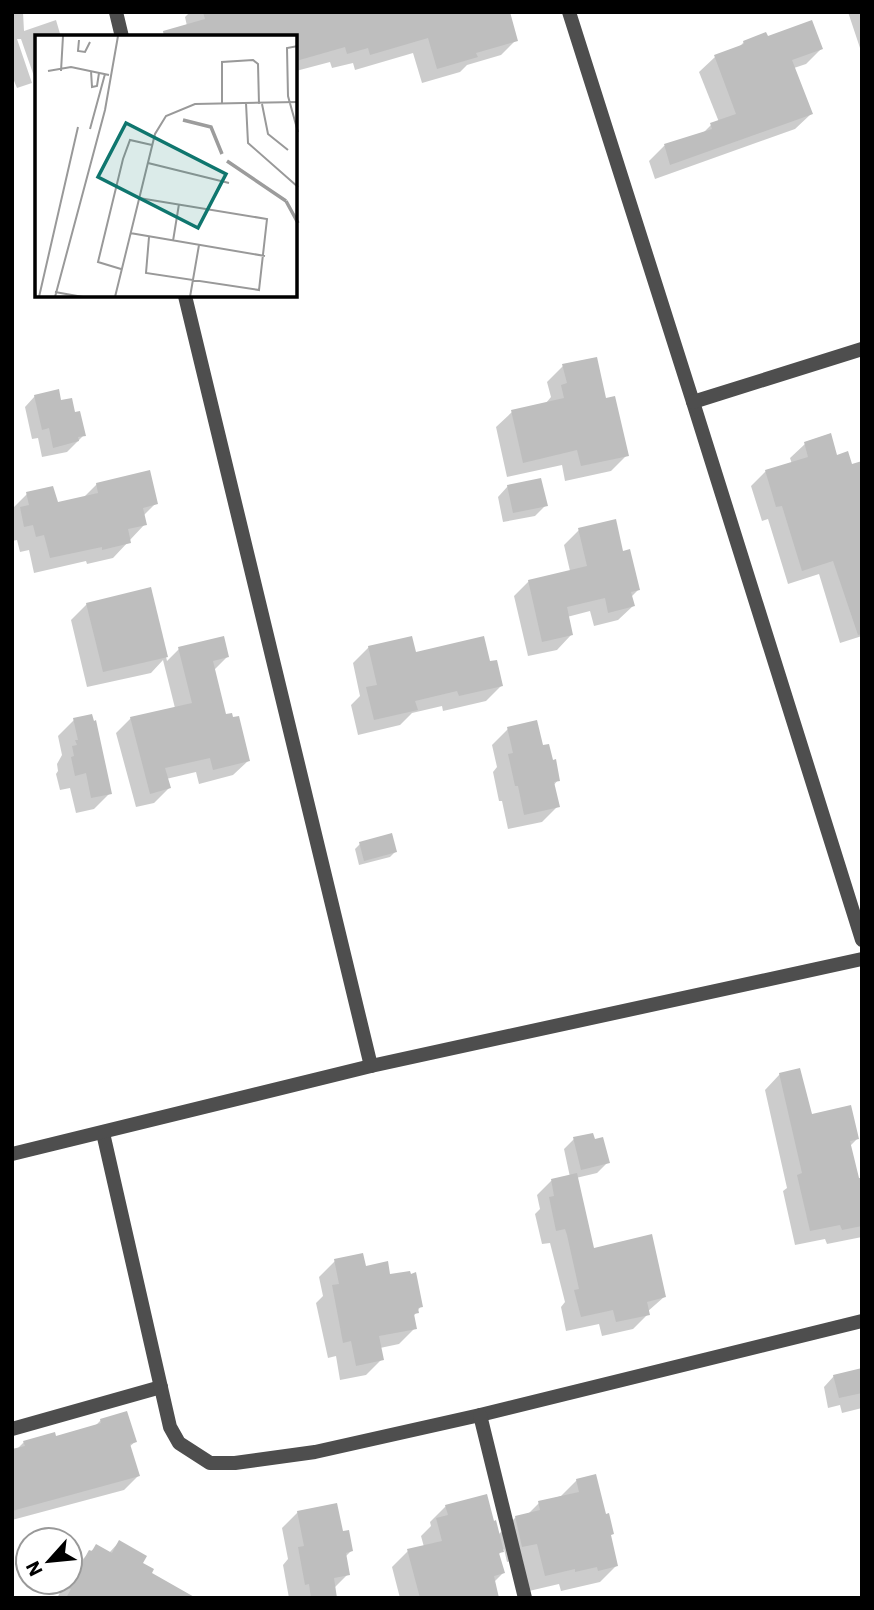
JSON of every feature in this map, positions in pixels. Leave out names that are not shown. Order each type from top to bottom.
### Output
[{"type":"street","points":[[116,12],[122,35]]},
{"type":"street","points":[[569,12],[862,940]]},
{"type":"street","points":[[185,298],[372,1066]]},
{"type":"street","points":[[693,402],[862,349]]},
{"type":"street","points":[[12,1154],[372,1066],[862,959]]},
{"type":"street","points":[[103,1133],[170,1427],[179,1443],[209,1463],[234,1463],[315,1452],[480,1415],[862,1321]]},
{"type":"street","points":[[12,1429],[161,1387]]},
{"type":"street","points":[[480,1415],[525,1598]]},
{"type":"building","points":[[203,12],[510,12],[518,41],[476,53],[478,57],[437,69],[428,38],[370,55],[368,48],[347,54],[345,47],[298,60],[298,35],[164,35],[163,31],[205,19]]},
{"type":"building","points":[[812,20],[823,49],[792,60],[813,114],[670,165],[664,144],[712,129],[710,123],[736,114],[714,55],[766,32],[768,36]]},
{"type":"building","points":[[597,357],[606,398],[615,396],[629,456],[581,466],[577,450],[523,463],[511,410],[564,398],[561,385],[567,383],[562,364]]},
{"type":"building","points":[[59,389],[61,400],[72,398],[75,412],[80,411],[86,436],[78,437],[79,441],[53,448],[49,428],[42,430],[34,395]]},
{"type":"building","points":[[831,433],[837,455],[848,451],[852,464],[862,461],[862,634],[858,635],[833,561],[802,571],[782,506],[776,507],[765,470],[808,457],[804,442]]},
{"type":"building","points":[[150,470],[158,504],[143,508],[147,525],[128,529],[131,543],[50,558],[44,535],[36,537],[33,525],[24,527],[20,507],[29,505],[26,492],[53,486],[58,502],[98,493],[96,483]]},
{"type":"building","points":[[541,478],[548,506],[513,513],[507,485]]},
{"type":"building","points":[[616,519],[623,551],[630,549],[640,590],[631,592],[635,606],[608,613],[605,598],[567,607],[573,635],[542,642],[528,580],[587,566],[578,528]]},
{"type":"building","points":[[151,587],[168,657],[103,672],[86,603]]},
{"type":"building","points":[[224,636],[229,657],[213,661],[226,714],[239,716],[250,761],[213,770],[210,758],[165,768],[171,788],[150,794],[130,717],[192,703],[178,647]]},
{"type":"building","points":[[412,636],[416,652],[484,636],[490,661],[497,660],[503,686],[459,696],[457,691],[415,701],[418,710],[374,720],[366,687],[377,685],[368,646]]},
{"type":"building","points":[[92,714],[94,721],[96,720],[112,794],[91,798],[86,773],[75,776],[71,757],[74,756],[72,746],[77,745],[75,740],[78,740],[73,718]]},
{"type":"building","points":[[537,720],[543,745],[549,744],[553,760],[556,759],[560,781],[554,782],[560,807],[524,815],[508,754],[513,753],[507,727]]},
{"type":"building","points":[[392,833],[397,852],[364,861],[359,842]]},
{"type":"building","points":[[800,1068],[812,1114],[851,1105],[859,1139],[850,1141],[859,1178],[862,1178],[862,1226],[842,1230],[840,1225],[810,1231],[797,1175],[802,1173],[779,1073]]},
{"type":"building","points":[[593,1133],[595,1139],[603,1137],[610,1163],[581,1170],[573,1137]]},
{"type":"building","points":[[577,1173],[594,1248],[652,1234],[666,1297],[647,1302],[650,1315],[616,1322],[613,1310],[581,1317],[574,1290],[579,1289],[567,1235],[565,1229],[556,1231],[549,1197],[554,1196],[551,1179]]},
{"type":"building","points":[[363,1253],[366,1266],[388,1261],[390,1274],[416,1272],[423,1307],[418,1308],[419,1313],[414,1314],[417,1329],[379,1336],[384,1360],[356,1366],[351,1341],[343,1343],[332,1285],[339,1284],[334,1259]]},
{"type":"building","points":[[862,1368],[862,1393],[839,1398],[833,1375]]},
{"type":"building","points":[[127,1411],[137,1442],[130,1444],[140,1476],[12,1511],[12,1449],[25,1446],[23,1441],[55,1432],[56,1436],[101,1423],[100,1419]]},
{"type":"building","points":[[596,1474],[606,1514],[609,1513],[618,1566],[598,1571],[597,1567],[575,1572],[575,1569],[545,1576],[537,1544],[522,1547],[515,1516],[540,1510],[538,1501],[579,1492],[576,1479]]},
{"type":"building","points":[[487,1494],[504,1552],[499,1553],[505,1573],[494,1576],[499,1598],[420,1598],[407,1549],[442,1541],[436,1518],[448,1515],[445,1505]]},
{"type":"building","points":[[337,1503],[343,1531],[349,1530],[353,1551],[346,1553],[350,1575],[334,1578],[337,1598],[311,1598],[309,1584],[305,1585],[298,1547],[304,1546],[297,1511]]},
{"type":"building","points":[[119,1540],[147,1556],[143,1563],[154,1569],[152,1573],[196,1598],[66,1598],[84,1596],[84,1559],[89,1550],[92,1551],[96,1544],[112,1553]]}]
